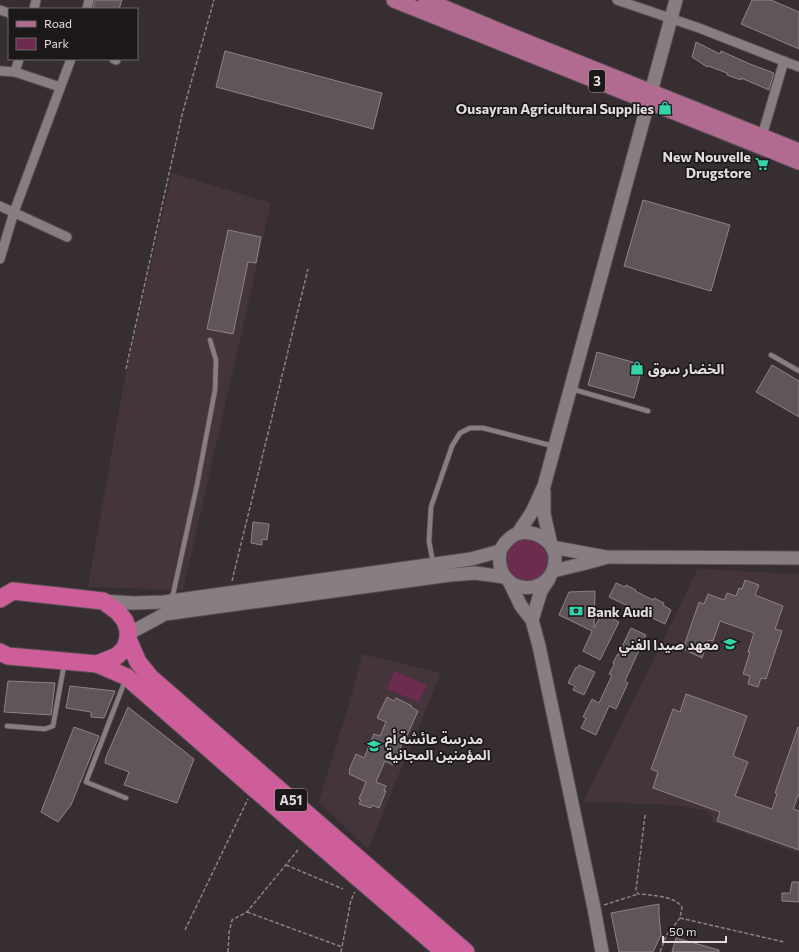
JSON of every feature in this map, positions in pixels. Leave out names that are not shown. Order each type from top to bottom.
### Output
[{"type":"highway","name":"A51","points":[[4,593],[103,602],[118,612],[125,621],[128,630],[125,648],[117,656],[97,664]]},
{"type":"highway","name":"A51","points":[[128,637],[138,662],[151,678],[466,952]]},
{"type":"highway","name":"A51","points":[[0,652],[8,656],[97,664],[127,677],[444,952]]},
{"type":"main road","name":"3","points":[[394,0],[574,66],[650,96],[718,124],[799,162]]},
{"type":"main road","points":[[602,952],[539,646],[532,620],[521,606],[500,569],[499,560],[500,551],[507,540],[518,533],[532,512],[544,486],[676,0]]},
{"type":"main road","name":"3","points":[[435,2],[574,66]]},
{"type":"main road","name":"3","points":[[718,124],[762,136],[799,151]]},
{"type":"main road","points":[[532,620],[541,591],[551,574],[555,563],[555,555],[544,514],[544,486]]},
{"type":"main road","points":[[518,533],[530,532],[542,536],[552,546],[606,557],[799,558]]},
{"type":"main road","points":[[103,602],[133,603],[171,601],[471,559],[500,551]]},
{"type":"main road","points":[[128,637],[165,614],[450,575],[475,573],[507,579],[518,587],[530,588],[541,585],[551,574],[606,557]]},
{"type":"street","points":[[617,0],[720,36],[799,67]]},
{"type":"street","points":[[15,72],[19,60]]},
{"type":"street","points":[[0,259],[14,212],[71,60]]},
{"type":"street","points":[[762,136],[784,61]]},
{"type":"street","points":[[2,71],[15,72],[60,88]]},
{"type":"street","points":[[0,206],[67,237]]},
{"type":"lane","points":[[171,601],[197,485],[215,390],[216,360],[210,340]]},
{"type":"lane","points":[[771,355],[799,371]]},
{"type":"lane","points":[[571,388],[648,412]]},
{"type":"lane","points":[[433,564],[429,541],[431,507],[452,446],[460,433],[470,428],[484,428],[555,446]]},
{"type":"lane","points":[[7,726],[44,729],[53,726],[64,661]]},
{"type":"lane","points":[[126,798],[86,782],[127,677]]},
{"type":"path","points":[[126,369],[182,115],[214,0]]},
{"type":"path","points":[[229,593],[308,269]]},
{"type":"path","points":[[185,930],[248,799],[256,790]]},
{"type":"path","points":[[638,894],[636,890],[645,815]]},
{"type":"path","points":[[228,952],[232,920],[247,912],[298,850]]},
{"type":"path","points":[[286,865],[343,889]]},
{"type":"path","points":[[341,952],[351,900],[361,880]]},
{"type":"path","points":[[594,908],[638,894],[658,896],[680,903],[682,907],[680,918],[666,936],[660,952]]},
{"type":"path","points":[[247,912],[342,947]]},
{"type":"path","points":[[680,918],[784,942]]},
{"type":"shaded area","points":[[172,173],[271,203],[183,590],[88,587],[124,382]]},
{"type":"shaded area","name":"معهد صيدا الفني","points":[[698,569],[799,574],[799,853],[712,822],[711,812],[678,805],[583,802]]},
{"type":"shaded area","name":"مدرسة عائشة أم المؤمنين المجانية","points":[[362,654],[441,673],[368,849],[319,802],[353,690]]},
{"type":"green space","points":[[524,537],[546,544],[551,563],[537,581],[521,582],[516,580],[509,572],[507,566],[506,561],[508,550],[515,541]]},
{"type":"green space","points":[[394,671],[427,685],[419,702],[387,689]]},
{"type":"building","points":[[95,0],[122,0],[119,8],[93,8]]},
{"type":"building","points":[[752,0],[771,0],[799,12],[799,49],[741,24]]},
{"type":"building","points":[[696,42],[720,54],[721,51],[774,73],[769,90],[741,78],[741,80],[727,75],[727,73],[708,66],[707,67],[692,57]]},
{"type":"building","points":[[225,51],[382,93],[373,129],[216,87]]},
{"type":"building","points":[[643,200],[730,225],[711,291],[624,266]]},
{"type":"building","points":[[228,230],[261,237],[256,263],[248,262],[233,334],[207,329]]},
{"type":"building","points":[[597,352],[643,365],[634,398],[588,385]]},
{"type":"building","points":[[772,365],[799,381],[799,417],[756,392]]},
{"type":"building","points":[[253,522],[269,524],[267,540],[262,539],[262,545],[251,543]]},
{"type":"building","points":[[745,580],[759,585],[755,595],[783,606],[775,629],[782,631],[766,679],[761,678],[758,687],[748,684],[750,676],[743,674],[754,633],[720,621],[713,641],[708,640],[702,658],[683,649],[699,602],[704,604],[708,594],[724,600],[727,593],[736,596],[739,588],[742,589]]},
{"type":"building","points":[[616,583],[625,587],[626,585],[653,600],[654,598],[664,603],[663,605],[671,610],[665,624],[609,597]]},
{"type":"building","points":[[595,591],[594,628],[602,613],[619,622],[600,660],[583,651],[592,631],[559,615],[569,592]]},
{"type":"building","points":[[631,628],[646,635],[625,681],[628,683],[616,709],[609,706],[596,735],[581,728],[586,718],[583,717],[592,699],[599,703],[612,675],[609,674],[614,665],[613,663]]},
{"type":"building","points":[[579,665],[595,672],[584,695],[573,690],[575,686],[568,683],[576,667],[577,668]]},
{"type":"building","points":[[8,681],[55,683],[51,715],[4,712]]},
{"type":"building","points":[[70,686],[115,691],[104,718],[91,717],[91,712],[66,708]]},
{"type":"building","points":[[686,694],[747,716],[733,756],[748,762],[735,796],[772,809],[777,794],[775,793],[799,727],[799,793],[793,809],[799,811],[799,850],[717,821],[720,812],[653,788],[658,772],[651,769],[673,709],[680,712]]},
{"type":"building","points":[[387,697],[394,701],[396,698],[412,706],[411,707],[418,711],[393,765],[385,761],[376,782],[386,786],[384,791],[386,791],[379,808],[372,805],[371,808],[359,804],[361,800],[359,799],[366,782],[349,774],[349,770],[356,754],[364,758],[374,734],[380,736],[386,722],[377,718]]},
{"type":"building","points":[[128,707],[194,759],[177,803],[124,785],[129,772],[105,763],[106,757]]},
{"type":"building","points":[[74,727],[99,736],[71,805],[58,822],[41,812]]},
{"type":"building","points":[[792,882],[799,882],[799,902],[782,901],[782,893],[790,893]]},
{"type":"building","points":[[659,904],[661,935],[653,952],[619,952],[611,913]]},
{"type":"building","points":[[676,938],[719,950],[719,952],[672,952]]},
{"type":"place","name":"Ousayran Agricultural Supplies","points":[[665,108]]},
{"type":"place","name":"New Nouvelle Drugstore","points":[[762,164]]},
{"type":"place","name":"الخضار سوق","points":[[637,368]]},
{"type":"place","name":"Bank Audi","points":[[576,611]]},
{"type":"place","name":"معهد صيدا الفني","points":[[730,644]]},
{"type":"place","name":"مدرسة عائشة أم المؤمنين المجانية","points":[[374,746]]}]
